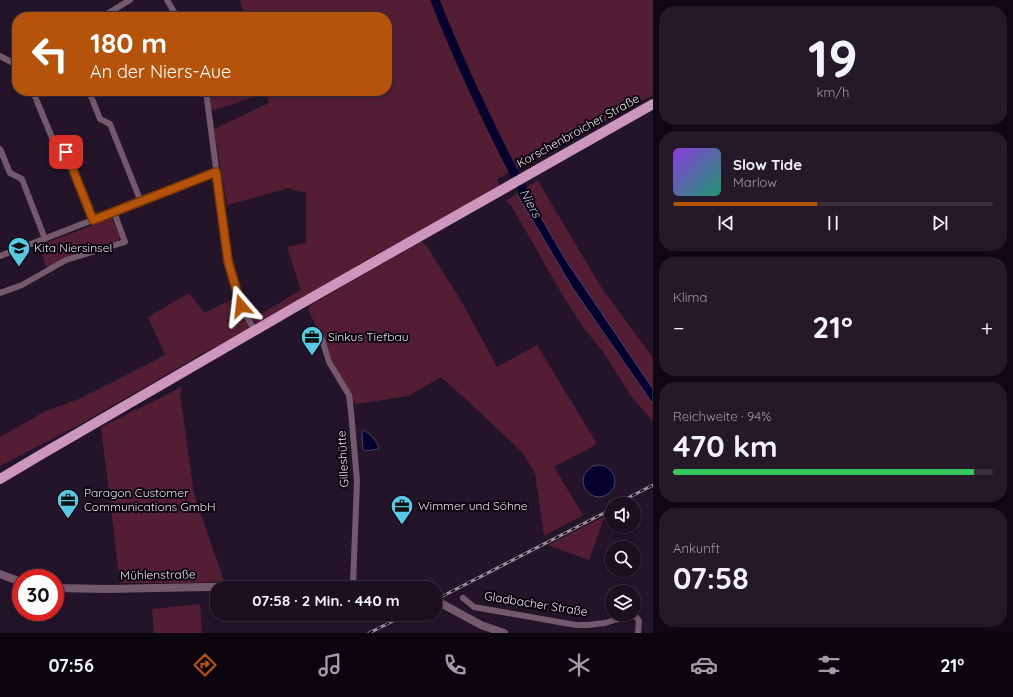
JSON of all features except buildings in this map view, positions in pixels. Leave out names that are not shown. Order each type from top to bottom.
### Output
[{"type":"main road","name":"Korschenbroicher Straße","points":[[0,479],[516,181],[653,104]]},
{"type":"street","points":[[110,12],[130,0]]},
{"type":"street","points":[[167,0],[174,12]]},
{"type":"street","points":[[0,56],[12,62]]},
{"type":"street","points":[[35,96],[55,145],[66,152],[93,220]]},
{"type":"street","points":[[91,96],[100,119],[110,124],[141,202]]},
{"type":"street","points":[[207,96],[229,265],[242,308],[255,331]]},
{"type":"street","points":[[0,149],[10,173],[22,179],[45,239]]},
{"type":"street","points":[[0,256],[216,172]]},
{"type":"street","points":[[0,292],[22,285],[66,260],[125,242],[114,212]]},
{"type":"street","name":"Gilleshütte","points":[[322,339],[329,362],[349,395],[357,481],[353,581]]},
{"type":"street","points":[[0,574],[12,579]]},
{"type":"street","name":"Mühlenstraße","points":[[64,588],[210,586]]},
{"type":"street","name":"Gladbacher Straße","points":[[463,598],[474,607],[576,625],[601,624],[631,614],[639,621],[638,633]]},
{"type":"street","points":[[442,604],[480,625],[504,633]]},
{"type":"shaded area","points":[[240,0],[431,0],[456,62],[510,172],[497,179],[500,186],[260,325],[251,320],[301,290],[287,247],[306,243],[306,193],[288,188],[227,205],[214,129],[269,103],[267,96],[392,96],[392,12],[244,12]]},
{"type":"shaded area","points":[[437,0],[653,0],[653,95],[515,169],[459,53]]},
{"type":"shaded area","points":[[210,96],[257,96],[212,111]]},
{"type":"shaded area","points":[[538,181],[601,287],[653,358],[653,389],[565,259],[524,188]]},
{"type":"shaded area","points":[[517,194],[603,333],[653,404],[653,422],[631,396],[604,353],[583,327],[562,294],[511,205],[505,201]]},
{"type":"shaded area","points":[[112,218],[120,237],[117,243],[47,268],[38,246]]},
{"type":"shaded area","points":[[422,241],[428,248],[463,304],[497,367],[537,345],[597,444],[554,467],[583,515],[544,536],[535,473],[523,453],[441,377],[408,396],[357,404],[350,400],[309,311],[309,306]]},
{"type":"shaded area","points":[[189,293],[204,313],[237,297],[243,317],[250,326],[245,332],[209,350],[79,425],[0,466],[0,437],[44,412],[79,399],[165,355],[148,317]]},
{"type":"shaded area","points":[[182,387],[180,394],[194,494],[224,581],[187,583],[120,583],[101,427]]},
{"type":"shaded area","points":[[605,516],[589,560],[548,545]]},
{"type":"shaded area","points":[[200,604],[202,633],[154,633],[152,609]]},
{"type":"water","points":[[524,188],[565,259],[653,389],[653,404],[572,287],[517,194]]},
{"type":"water","points":[[363,430],[373,438],[379,449],[365,451],[363,449]]},
{"type":"water","points":[[599,465],[610,470],[615,481],[610,492],[599,497],[588,492],[583,481],[588,470]]},
{"type":"waterway","name":"Niers","points":[[435,0],[479,102],[528,200]]},
{"type":"railway","points":[[630,497],[653,485]]},
{"type":"railway","points":[[442,596],[605,513]]},
{"type":"railway","points":[[369,633],[393,621]]},
{"type":"place","name":"Kita Niersinsel","points":[[19,268]]},
{"type":"place","name":"Sinkus Tiefbau","points":[[312,356]]},
{"type":"place","name":"Paragon Customer Communications GmbH","points":[[68,520]]},
{"type":"place","name":"Wimmer und Söhne","points":[[402,526]]},
{"type":"route","points":[[66,152],[93,220],[216,172],[228,261],[241,306]]}]
